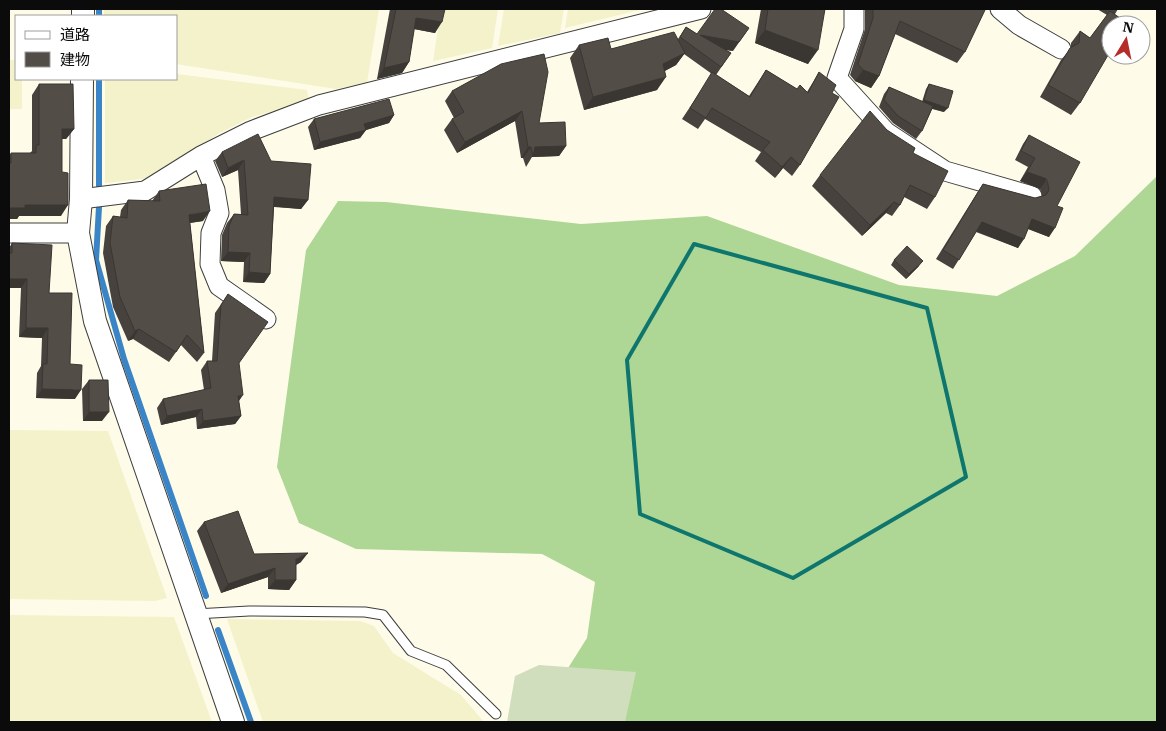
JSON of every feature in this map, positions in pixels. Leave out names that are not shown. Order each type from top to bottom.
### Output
[{"type":"street","points":[[81,199],[145,191],[201,156],[251,131],[319,105],[701,9]]},
{"type":"street","points":[[854,9],[854,29],[837,78],[886,132],[945,172],[1032,196]]},
{"type":"street","points":[[1000,9],[1019,25],[1060,48]]},
{"type":"street","points":[[82,80],[81,199],[78,233],[95,321],[233,722]]},
{"type":"street","points":[[201,156],[216,190],[219,213],[211,234],[210,264],[219,286],[266,319]]},
{"type":"street","points":[[9,233],[78,233]]},
{"type":"lane","points":[[195,614],[249,611],[365,612],[383,615],[411,651],[446,665],[496,714]]},
{"type":"highlighted area","points":[[694,244],[927,308],[966,477],[793,578],[640,514],[627,360]]},
{"type":"green space","points":[[104,9],[379,9],[367,83],[336,89],[178,64],[178,15],[104,15]]},
{"type":"green space","points":[[441,9],[498,9],[492,48],[433,61]]},
{"type":"green space","points":[[504,9],[564,9],[560,33],[498,46]]},
{"type":"green space","points":[[568,9],[644,9],[565,28]]},
{"type":"green space","points":[[9,60],[15,60],[15,80],[22,80],[22,109],[9,109]]},
{"type":"green space","points":[[178,74],[307,90],[309,101],[252,117],[218,134],[150,178],[105,183],[105,80],[178,80]]},
{"type":"green space","points":[[1157,176],[1157,722],[534,722],[587,638],[595,582],[542,554],[356,549],[299,523],[277,467],[306,250],[338,201],[386,202],[581,224],[707,216],[899,285],[997,296],[1075,256]]},
{"type":"green space","points":[[9,430],[108,431],[167,598],[155,601],[9,599]]},
{"type":"green space","points":[[9,615],[174,617],[212,722],[9,722]]},
{"type":"green space","points":[[227,619],[360,621],[374,626],[393,653],[461,695],[484,722],[263,722]]},
{"type":"green space","points":[[539,665],[636,672],[625,722],[507,722],[515,676]]},
{"type":"building","points":[[396,9],[445,9],[442,22],[416,18],[409,62],[384,68]]},
{"type":"building","points":[[715,9],[721,9],[749,28],[739,42],[700,35],[731,53],[721,67],[680,37],[686,27],[697,34]]},
{"type":"building","points":[[768,9],[825,9],[818,50],[765,30]]},
{"type":"building","points":[[873,9],[985,10],[965,52],[900,21],[879,76],[863,70],[858,64],[873,18]]},
{"type":"building","points":[[1110,11],[1116,15],[1107,15]]},
{"type":"building","points":[[1101,23],[1102,65],[1080,103],[1048,85],[1070,48],[1079,43],[1080,31],[1090,38]]},
{"type":"building","points":[[674,32],[685,53],[663,64],[666,77],[593,97],[579,45],[608,38],[611,49]]},
{"type":"building","points":[[544,54],[548,72],[539,123],[565,122],[566,146],[535,147],[533,156],[531,147],[528,147],[522,111],[465,142],[452,119],[464,112],[452,91],[501,64]]},
{"type":"building","points":[[766,70],[797,89],[800,85],[808,93],[819,72],[836,85],[832,93],[839,97],[800,165],[791,157],[782,167],[763,150],[770,142],[712,108],[706,118],[690,108],[712,72],[750,97]]},
{"type":"building","points":[[39,84],[73,84],[74,129],[62,129],[62,172],[68,173],[68,205],[25,205],[25,208],[9,208],[9,163],[11,163],[11,153],[36,153],[36,145],[39,145]]},
{"type":"building","points":[[929,84],[953,91],[948,108],[924,100]]},
{"type":"building","points":[[889,87],[933,106],[922,131],[898,116],[884,100]]},
{"type":"building","points":[[389,99],[394,115],[364,124],[366,130],[320,142],[314,119]]},
{"type":"building","points":[[870,111],[887,130],[915,148],[913,153],[948,171],[935,197],[910,185],[900,205],[894,202],[870,225],[820,175]]},
{"type":"building","points":[[258,134],[271,161],[311,164],[308,200],[274,197],[270,274],[249,272],[250,253],[228,252],[229,226],[234,214],[248,215],[244,160],[228,168],[222,152]]},
{"type":"building","points":[[1029,135],[1080,162],[1057,206],[1063,208],[1055,228],[1032,219],[1024,239],[982,222],[959,260],[943,250],[983,184],[1035,198],[1046,195],[1049,190],[1047,179],[1027,172],[1035,158],[1021,151]]},
{"type":"building","points":[[206,184],[210,211],[189,215],[204,353],[187,335],[176,352],[139,329],[135,331],[120,297],[110,243],[113,216],[127,218],[128,200],[160,201],[159,191]]},
{"type":"building","points":[[12,243],[52,245],[49,293],[72,293],[70,364],[82,365],[81,390],[42,389],[43,364],[47,364],[48,328],[26,328],[27,279],[9,279],[9,253],[12,253]]},
{"type":"building","points":[[907,246],[923,261],[909,274],[894,260]]},
{"type":"building","points":[[228,294],[268,322],[239,363],[243,395],[238,396],[241,416],[203,421],[202,409],[167,416],[163,399],[211,388],[207,361],[217,361],[221,305]]},
{"type":"building","points":[[89,380],[108,380],[109,412],[89,412]]},
{"type":"building","points":[[238,511],[254,554],[308,553],[296,559],[296,580],[275,580],[275,568],[228,584],[204,522]]},
{"type":"waterway","points":[[99,9],[99,15]]},
{"type":"waterway","points":[[99,80],[99,188]]},
{"type":"waterway","points":[[99,207],[96,260],[124,359],[206,596]]},
{"type":"waterway","points":[[218,630],[251,722]]}]
